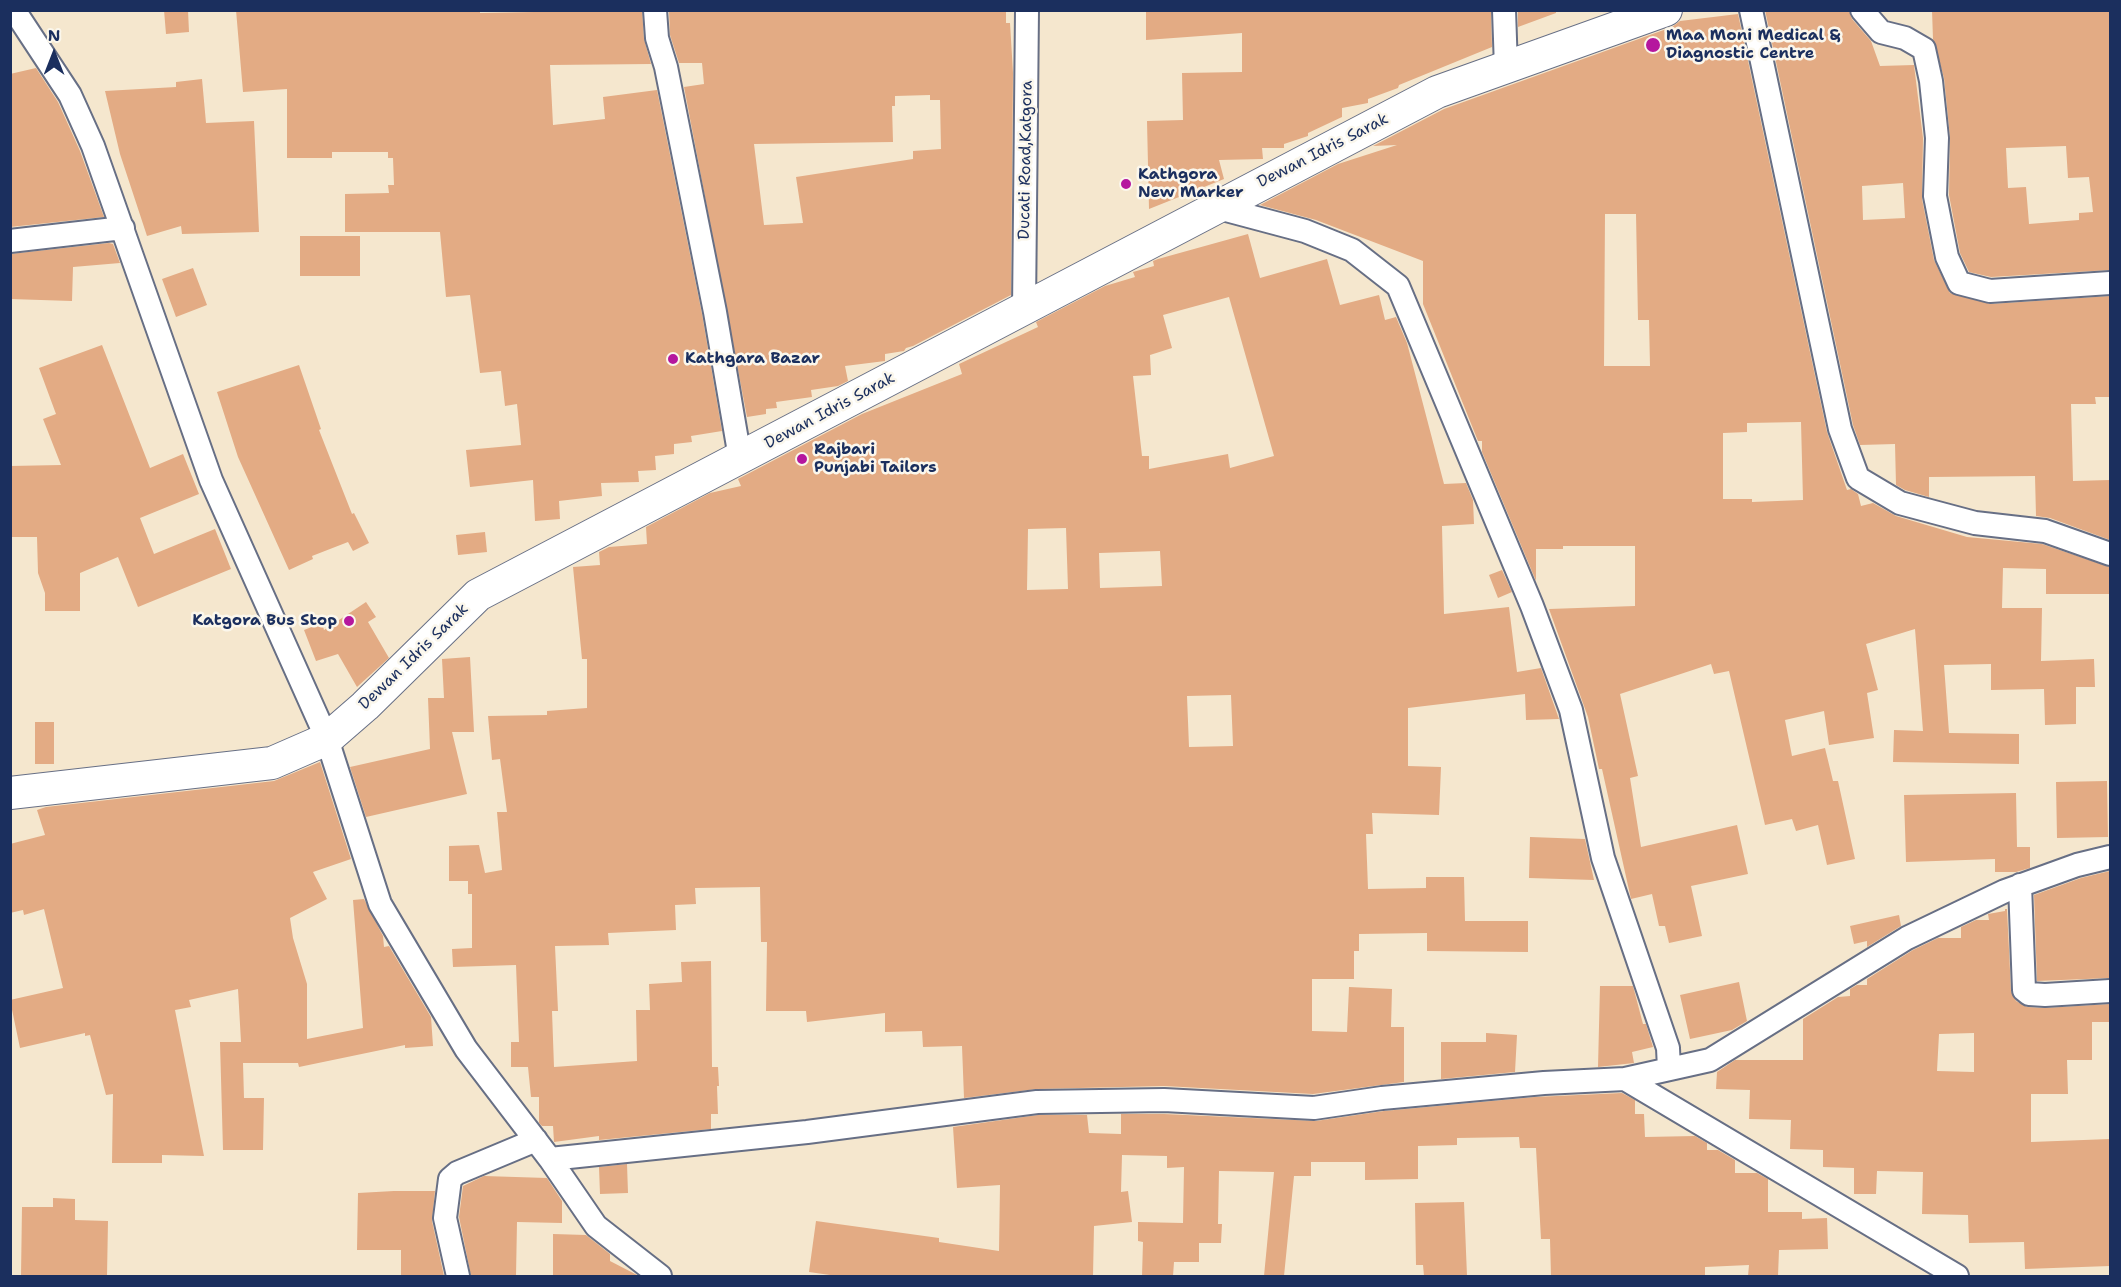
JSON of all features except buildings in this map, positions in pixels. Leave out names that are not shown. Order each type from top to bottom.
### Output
[{"type":"main road","name":"Dewan Idris Sarak","points":[[10,794],[272,763],[327,739],[478,595],[1437,92],[1666,10]]},
{"type":"street","points":[[14,10],[70,95],[123,228],[211,480],[327,739],[380,904],[465,1049],[536,1140],[596,1226],[660,1276]]},
{"type":"street","points":[[655,10],[657,38],[666,67],[717,322],[740,458]]},
{"type":"street","name":"Ducati Road,Katgora","points":[[1024,310],[1027,10]]},
{"type":"street","points":[[1504,10],[1506,68]]},
{"type":"street","points":[[1751,10],[1840,429],[1858,478],[1900,503],[1975,523],[2045,531],[2110,555]]},
{"type":"street","points":[[1863,10],[1881,32],[1905,38],[1924,49],[1931,81],[1937,138],[1935,196],[1947,257],[1959,283],[1990,291],[2110,283]]},
{"type":"street","points":[[1215,207],[1305,231],[1353,250],[1398,286],[1532,606],[1571,710],[1604,858],[1668,1048],[1669,1069]]},
{"type":"street","points":[[10,241],[123,228]]},
{"type":"street","points":[[550,1159],[807,1132],[1036,1102],[1164,1100],[1314,1108],[1382,1098],[1544,1083],[1625,1079],[1710,1060],[1907,938],[2020,885],[2077,865],[2110,857]]},
{"type":"street","points":[[2020,885],[2024,990],[2029,994],[2045,995],[2110,991]]},
{"type":"street","points":[[1625,1079],[1957,1276]]},
{"type":"street","points":[[458,1276],[445,1218],[450,1179],[457,1173],[536,1140]]},
{"type":"place","name":"Maa Moni Medical & Diagnostic Centre","points":[[1653,45]]},
{"type":"place","name":"Kathgora New Marker","points":[[1126,184]]},
{"type":"place","name":"Kathgara Bazar","points":[[673,359]]},
{"type":"place","name":"Rajbari Punjabi Tailors","points":[[802,459]]},
{"type":"place","name":"Katgora Bus Stop","points":[[349,621]]}]
